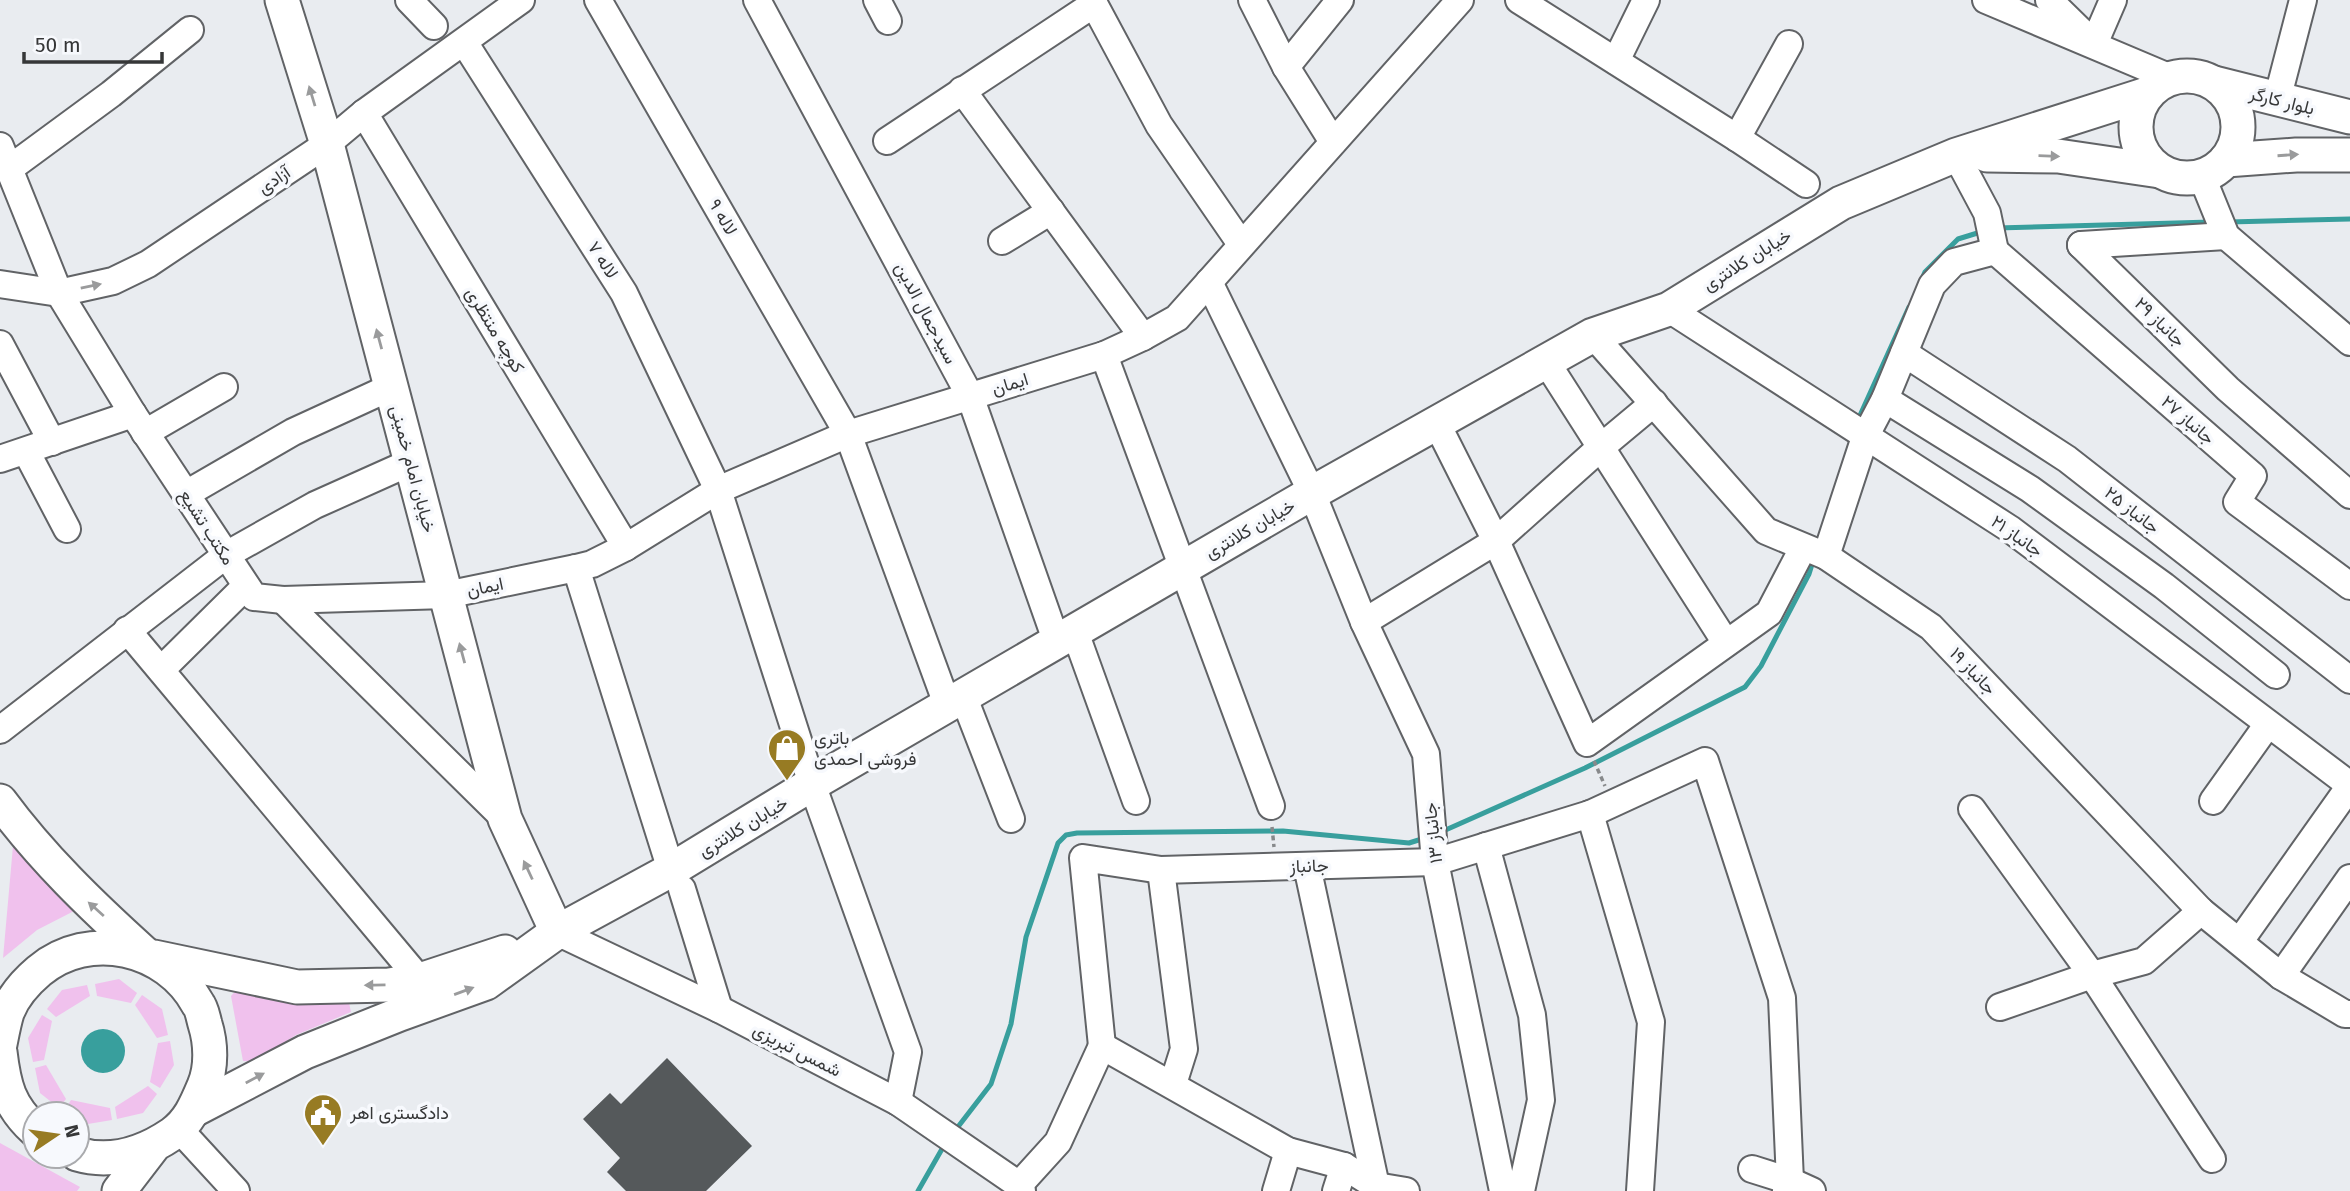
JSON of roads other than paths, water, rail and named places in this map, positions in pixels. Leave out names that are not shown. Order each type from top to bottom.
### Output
[{"type":"main road","name":"خیابان امام خمینی","points":[[282,0],[327,144],[505,819],[557,932]]},
{"type":"main road","points":[[2214,168],[2234,148],[2238,134],[2238,119],[2229,99],[2214,83],[2200,77],[2186,75],[2159,86],[2137,114],[2136,136],[2144,156],[2160,171],[2173,177],[2188,179],[2214,168],[2296,155],[2350,155]]},
{"type":"main road","name":"بلوار کارگر","points":[[2214,83],[2350,117]]},
{"type":"main road","name":"خیابان کلانتری","points":[[0,1044],[8,1011],[25,983],[51,962],[81,950],[114,947],[297,987],[389,985],[420,980],[477,962],[557,932],[677,880],[812,784],[1312,493],[1593,335],[1669,309],[1841,203],[1956,155],[2159,86]]},
{"type":"main road","name":"خیابان کلانتری","points":[[1956,155],[2058,156],[2160,171]]},
{"type":"main road","points":[[0,801],[20,828],[82,897],[146,955],[177,975],[199,1004],[210,1039],[208,1076],[186,1119]]},
{"type":"main road","name":"خیابان کلانتری","points":[[152,1148],[186,1119],[305,1052],[486,983],[557,932]]},
{"type":"main road","points":[[0,1052],[4,1083],[21,1117]]},
{"type":"main road","points":[[91,1155],[116,1158],[152,1148]]},
{"type":"main road","points":[[119,1191],[152,1148]]},
{"type":"street","points":[[409,0],[434,26]]},
{"type":"street","name":"آزادی","points":[[0,284],[60,293],[113,281],[148,264],[327,144],[364,113],[521,0]]},
{"type":"street","name":"لاله ۹","points":[[598,0],[848,434],[956,702],[1011,819]]},
{"type":"street","name":"سیدجمال الدین","points":[[757,0],[970,396],[1066,638],[1136,800]]},
{"type":"street","points":[[1252,0],[1286,67],[1333,142]]},
{"type":"street","points":[[1286,67],[1340,0]]},
{"type":"street","name":"ایمان","points":[[446,595],[592,564],[626,547],[718,490],[848,434],[1104,355],[1177,318],[1460,0]]},
{"type":"street","points":[[1520,0],[1806,184]]},
{"type":"street","points":[[1616,61],[1647,0]]},
{"type":"street","points":[[1986,0],[2094,44],[2159,86]]},
{"type":"street","points":[[2049,0],[2094,44]]},
{"type":"street","points":[[2094,44],[2113,0]]},
{"type":"street","points":[[2277,100],[2303,0]]},
{"type":"street","points":[[887,141],[1093,2],[1158,125],[1241,244]]},
{"type":"street","points":[[5,157],[111,94],[190,30]]},
{"type":"street","name":"لاله ۷","points":[[464,43],[624,293],[718,490],[812,784],[908,1052],[898,1102]]},
{"type":"street","points":[[1738,138],[1789,44]]},
{"type":"street","points":[[962,90],[1143,337]]},
{"type":"street","name":"کوچه منتظری","points":[[364,113],[626,547]]},
{"type":"street","points":[[1436,422],[1496,541],[1587,743],[1769,613],[1814,552],[1865,437],[1885,399],[1932,285],[1954,262],[1995,251],[1987,213],[1956,155]]},
{"type":"street","name":"مکتب تشیع","points":[[5,157],[60,293],[139,424],[246,586]]},
{"type":"street","points":[[2214,168],[2226,236],[2350,342]]},
{"type":"street","points":[[1002,241],[1051,211]]},
{"type":"street","name":"جانباز ۲۹","points":[[2226,236],[2081,245],[2228,389],[2350,495]]},
{"type":"street","name":"جانباز ۲۷","points":[[1995,251],[2253,477],[2237,502],[2350,586]]},
{"type":"street","name":"جانباز ۱۳","points":[[1209,282],[1312,493],[1364,622],[1426,754],[1435,862],[1522,1190]]},
{"type":"street","name":"جانباز ۲۱","points":[[1669,309],[2010,529],[2350,786]]},
{"type":"street","name":"جانباز ۱۹","points":[[1593,335],[1766,531],[1814,552],[1931,627],[2201,911],[2281,976],[2345,1014],[2350,1014]]},
{"type":"street","points":[[0,344],[52,442]]},
{"type":"street","name":"جانباز ۲۵","points":[[1903,353],[2067,459],[2350,680]]},
{"type":"street","points":[[1104,355],[1271,806]]},
{"type":"street","points":[[1547,363],[1726,643]]},
{"type":"street","points":[[0,459],[52,442],[139,424],[224,387]]},
{"type":"street","points":[[186,494],[293,432],[391,387]]},
{"type":"street","points":[[1885,399],[2030,489],[2164,586],[2276,675]]},
{"type":"street","points":[[1364,622],[1496,541],[1654,403]]},
{"type":"street","points":[[26,451],[66,529]]},
{"type":"street","points":[[0,730],[226,555],[315,505],[411,462]]},
{"type":"street","points":[[576,568],[719,1009]]},
{"type":"street","points":[[160,670],[246,586],[254,597],[283,600],[446,595]]},
{"type":"street","points":[[283,600],[505,819]]},
{"type":"street","points":[[127,630],[420,980]]},
{"type":"street","points":[[2213,801],[2268,724]]},
{"type":"street","name":"جانباز","points":[[1102,1046],[1083,859],[1161,870],[1435,862],[1601,809],[1705,761],[1782,998],[1796,1188]]},
{"type":"street","points":[[2240,941],[2350,786]]},
{"type":"street","points":[[1601,809],[1651,1022],[1640,1191]]},
{"type":"street","points":[[1972,809],[2092,975],[2213,1159]]},
{"type":"street","points":[[1486,846],[1534,1028],[1541,1100],[1522,1190]]},
{"type":"street","points":[[1307,866],[1376,1186]]},
{"type":"street","points":[[1161,870],[1184,1049],[1173,1084]]},
{"type":"street","points":[[2281,976],[2350,878]]},
{"type":"street","points":[[2000,1007],[2092,975],[2144,961],[2201,911]]},
{"type":"street","name":"شمس تبریزی","points":[[557,932],[719,1009],[898,1102],[1020,1188]]},
{"type":"street","points":[[1020,1188],[1058,1142],[1102,1046],[1340,1179],[1406,1191]]},
{"type":"street","points":[[186,1119],[236,1191]]},
{"type":"street","points":[[1276,1191],[1288,1151]]},
{"type":"street","points":[[1752,1169],[1796,1188]]},
{"type":"water","points":[[103,1029],[119,1035],[125,1051],[119,1067],[103,1073],[87,1067],[81,1051],[87,1035]]},
{"type":"waterway","points":[[2229,222],[2350,219]]},
{"type":"waterway","points":[[1997,228],[2211,222]]},
{"type":"waterway","points":[[1922,279],[1925,272],[1958,239],[1984,231]]},
{"type":"waterway","points":[[1857,422],[1909,307]]},
{"type":"waterway","points":[[1441,832],[1585,768],[1745,687],[1761,666],[1809,574],[1814,558]]},
{"type":"waterway","points":[[954,1132],[991,1084],[1011,1024],[1026,937],[1058,843],[1066,835],[1283,831],[1409,843],[1425,838]]},
{"type":"waterway","points":[[918,1191],[946,1142]]},
{"type":"place","name":"باتری فروشی احمدی","points":[[787,782]]},
{"type":"place","name":"دادگستری اهر","points":[[323,1147]]}]
